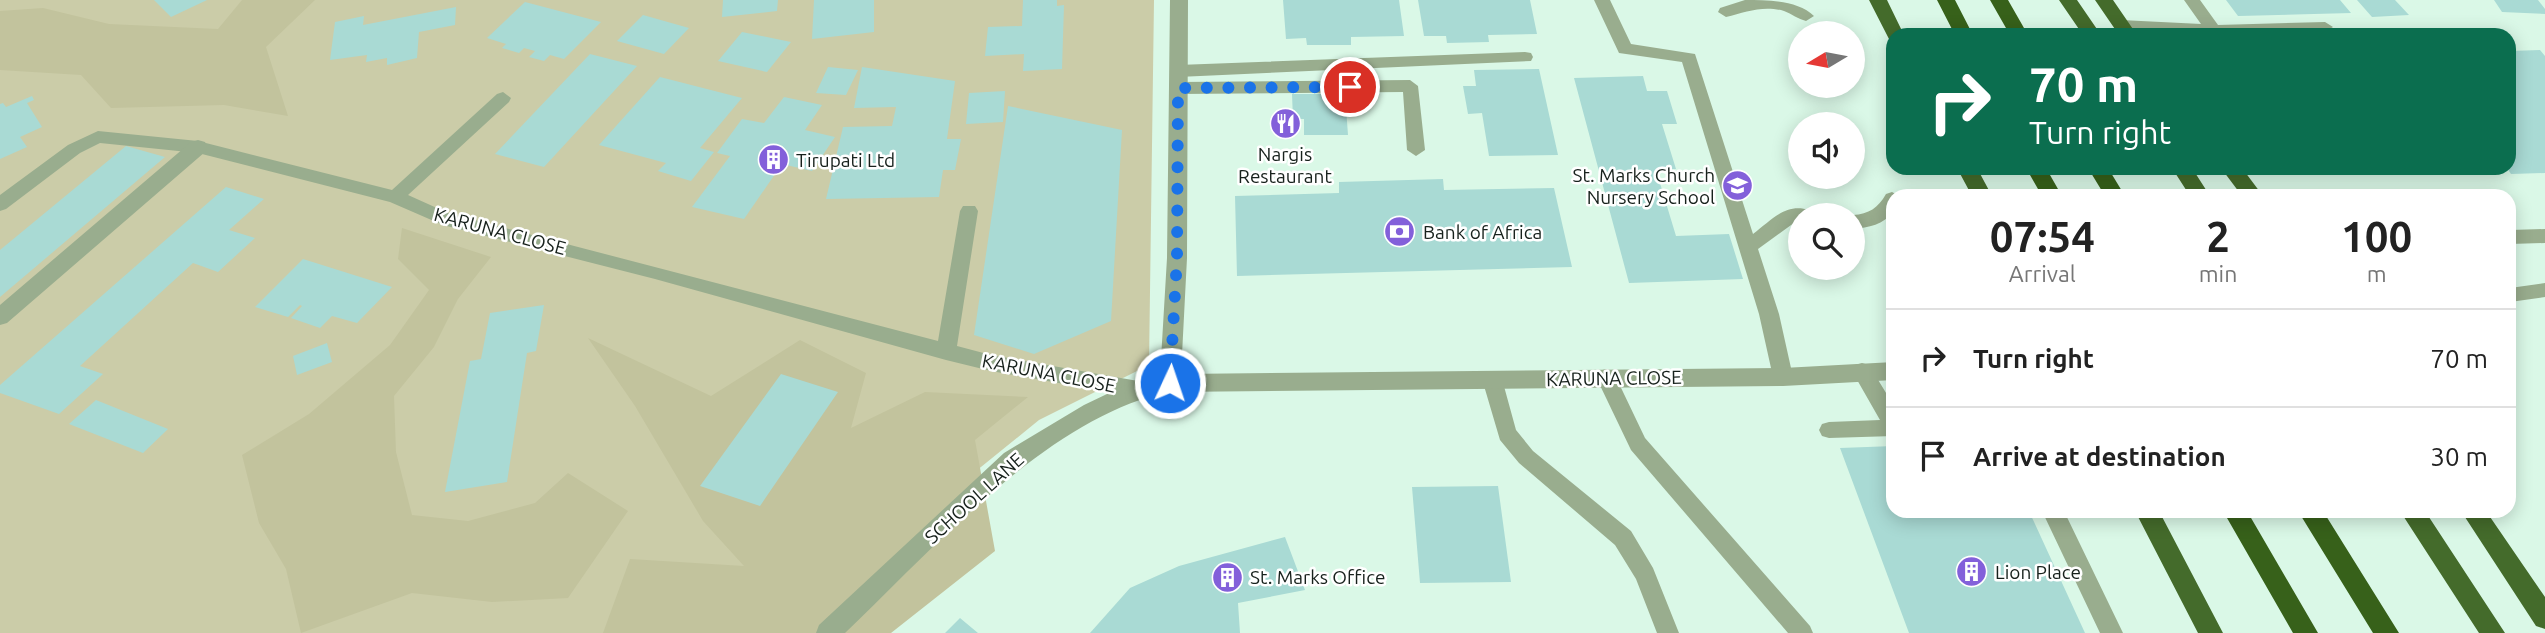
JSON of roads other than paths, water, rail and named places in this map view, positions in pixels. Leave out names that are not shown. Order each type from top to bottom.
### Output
[{"type":"highway","points":[[1878,0],[1892,28]]},
{"type":"highway","points":[[1946,0],[1960,28]]},
{"type":"highway","points":[[1999,0],[2015,28]]},
{"type":"highway","points":[[2068,0],[2087,28]]},
{"type":"highway","points":[[2104,0],[2123,28]]},
{"type":"highway","points":[[2236,175],[2248,189]]},
{"type":"highway","points":[[2151,518],[2211,633]]},
{"type":"highway","points":[[2239,518],[2306,633]]},
{"type":"highway","points":[[2314,518],[2387,633]]},
{"type":"highway","points":[[2417,518],[2493,633]]},
{"type":"highway","points":[[2478,518],[2545,618]]},
{"type":"street","points":[[1170,383],[1177,258],[1178,0]]},
{"type":"street","points":[[0,317],[198,147]]},
{"type":"street","points":[[2516,237],[2545,236]]},
{"type":"street","name":"KARUNA CLOSE","points":[[1138,389],[1170,383],[1783,377],[1886,371]]},
{"type":"street","name":"SCHOOL LANE","points":[[828,633],[1012,460],[1071,422],[1138,389]]},
{"type":"lane","points":[[1602,0],[1625,49],[1689,58],[1749,246],[1769,314],[1783,377]]},
{"type":"lane","points":[[1726,12],[1745,2],[1764,0],[1791,4],[1806,16]]},
{"type":"lane","points":[[2192,0],[2212,28]]},
{"type":"lane","points":[[2288,28],[2325,27]]},
{"type":"lane","points":[[1178,79],[1525,58]]},
{"type":"lane","points":[[1178,79],[1410,86],[1416,150]]},
{"type":"lane","points":[[395,197],[503,98]]},
{"type":"lane","name":"KARUNA CLOSE","points":[[0,204],[74,149],[98,137],[198,147],[395,197],[443,218],[790,307],[946,352],[991,363],[1138,389]]},
{"type":"lane","points":[[946,352],[969,211]]},
{"type":"lane","points":[[1865,220],[1875,218],[1886,211]]},
{"type":"lane","points":[[1749,246],[1788,218]]},
{"type":"lane","points":[[2516,294],[2545,290]]},
{"type":"lane","points":[[1862,371],[1886,413]]},
{"type":"lane","points":[[1606,377],[1637,444],[1802,633]]},
{"type":"lane","points":[[1492,379],[1507,434],[1526,457],[1623,538],[1645,575],[1668,633]]},
{"type":"lane","points":[[1829,430],[1886,427]]},
{"type":"lane","points":[[2056,518],[2112,633]]},
{"type":"place","name":"Nargis Restaurant","points":[[1285,123]]},
{"type":"place","name":"Tirupati Ltd","points":[[773,160]]},
{"type":"place","name":"St. Marks Church Nursery School","points":[[1738,186]]},
{"type":"place","name":"Bank of Africa","points":[[1400,232]]},
{"type":"place","name":"Lion Place","points":[[1972,572]]},
{"type":"place","name":"St. Marks Office","points":[[1227,577]]}]
